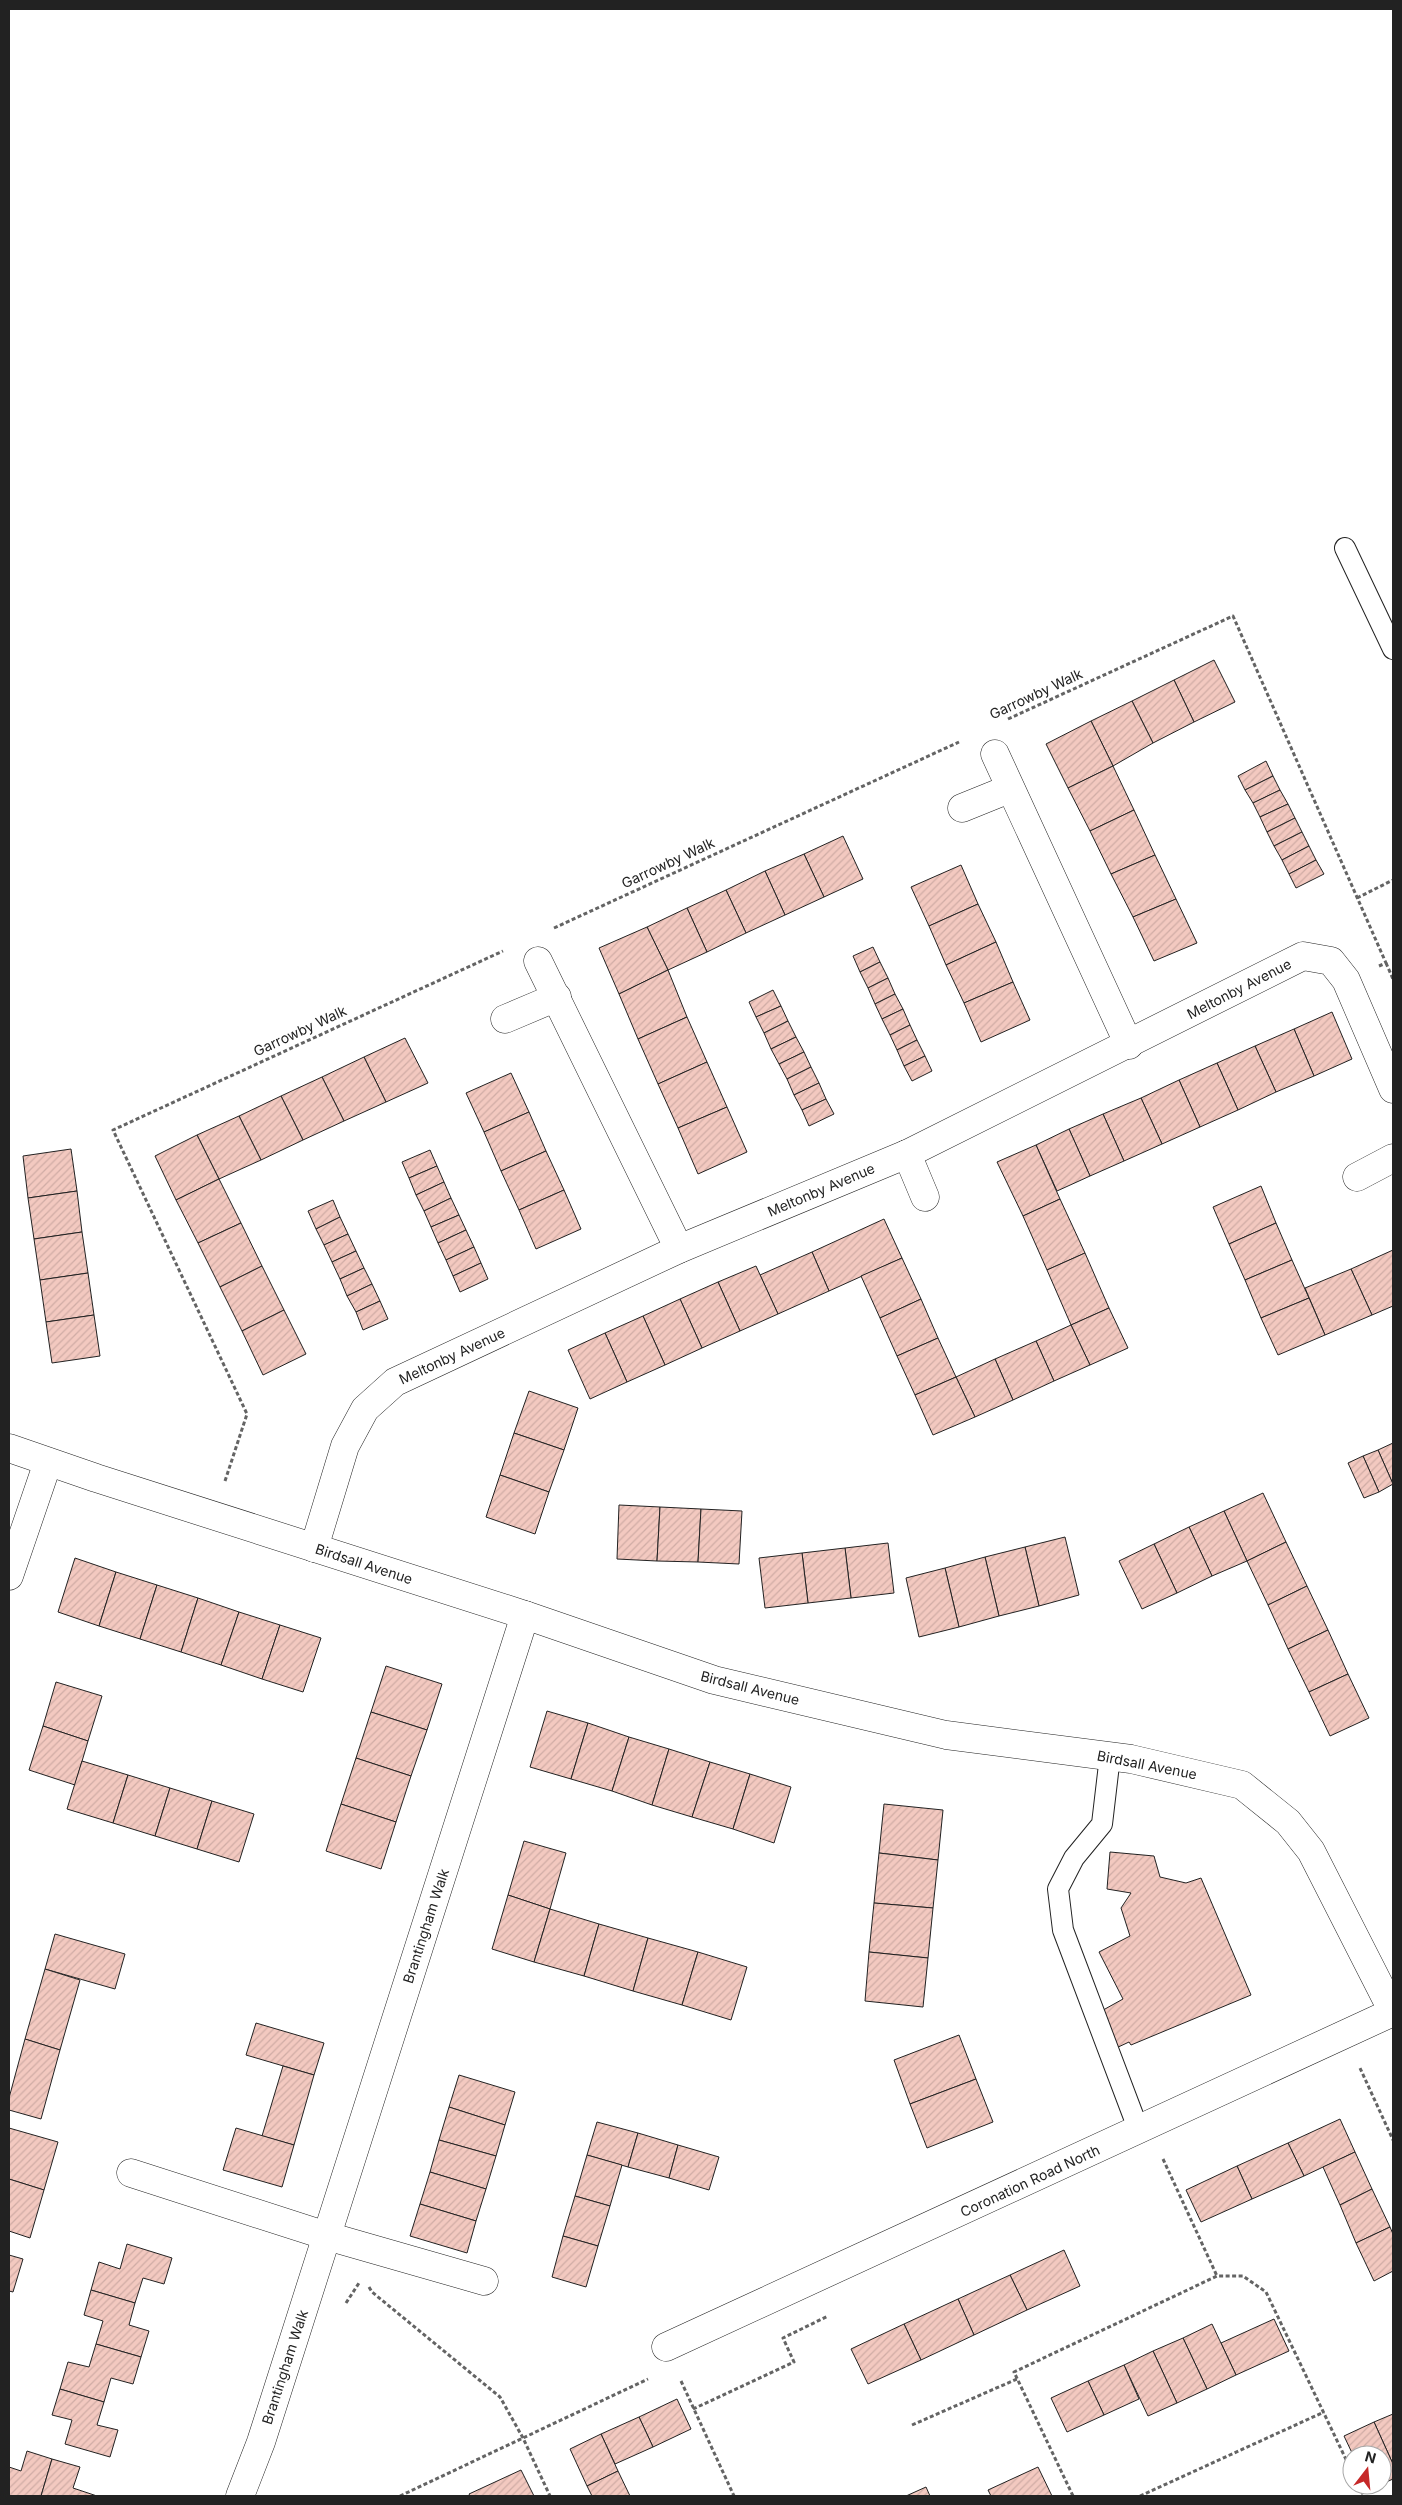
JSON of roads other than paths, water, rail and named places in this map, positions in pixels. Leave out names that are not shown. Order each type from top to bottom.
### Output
[{"type":"street","points":[[995,754],[1009,789],[1129,1045]]},
{"type":"street","points":[[962,808],[1009,789]]},
{"type":"street","name":"Meltonby Avenue","points":[[314,1548],[345,1446],[365,1410],[395,1382],[679,1249],[907,1154],[1129,1045],[1303,956],[1331,961],[1346,980],[1393,1089]]},
{"type":"street","points":[[538,961],[679,1249]]},
{"type":"street","points":[[505,1019],[556,997]]},
{"type":"street","points":[[907,1154],[925,1197]]},
{"type":"street","points":[[1357,1177],[1393,1158]]},
{"type":"street","name":"Birdsall Avenue","points":[[9,1448],[213,1516],[525,1615],[723,1682],[946,1735],[1131,1759],[1242,1785],[1288,1822],[1311,1852],[1393,2012]]},
{"type":"street","points":[[9,1576],[48,1462]]},
{"type":"street","name":"Brantingham Walk","points":[[240,2496],[262,2442],[525,1615]]},
{"type":"street","name":"Coronation Road North","points":[[670,2357],[1144,2129],[1393,2012]]},
{"type":"street","points":[[131,2173],[327,2236],[484,2281]]},
{"type":"lane","points":[[1346,548],[1393,649]]},
{"type":"lane","points":[[1110,1756],[1102,1824],[1074,1858],[1058,1889],[1063,1930],[1144,2129]]}]
